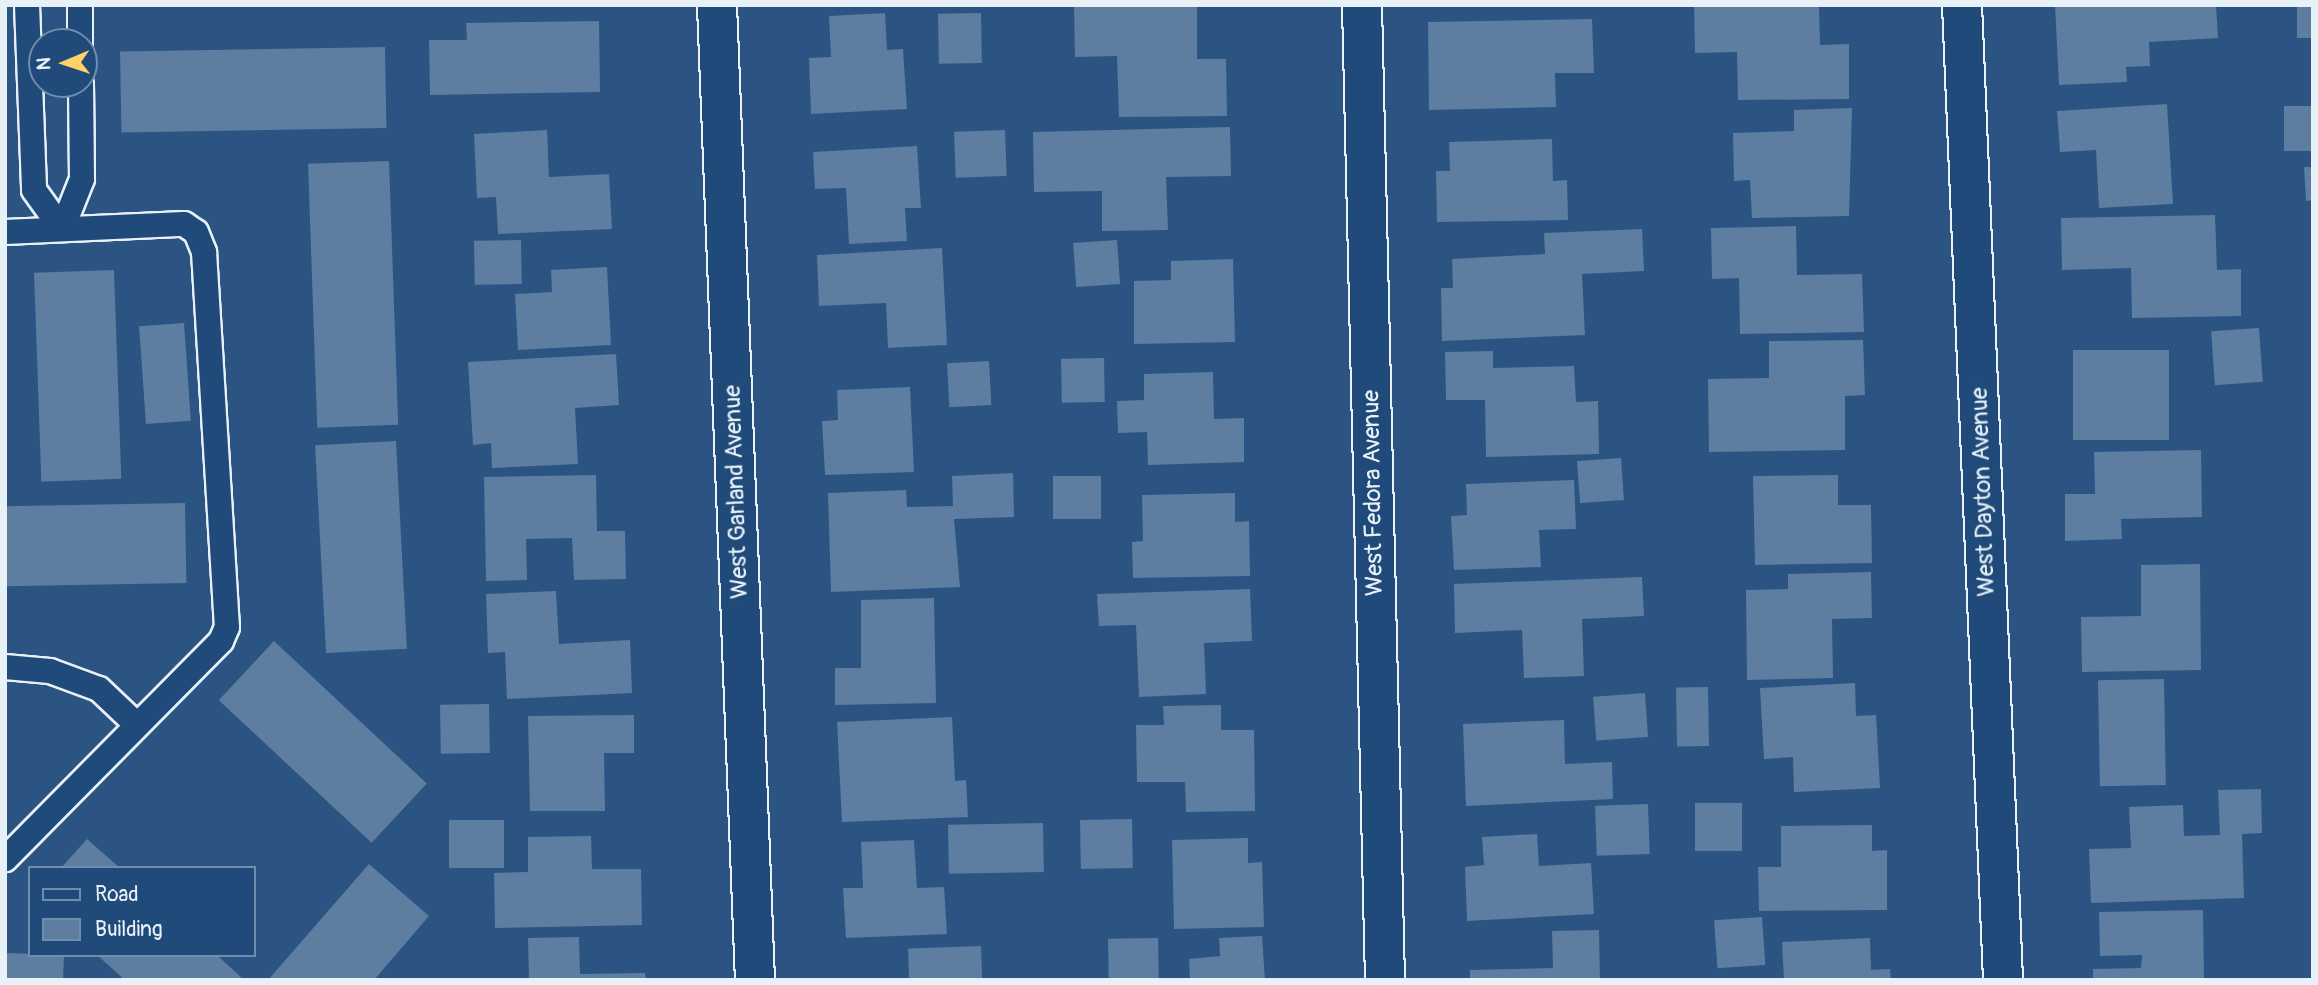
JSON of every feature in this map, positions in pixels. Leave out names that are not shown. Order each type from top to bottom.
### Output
[{"type":"street","name":"West Garland Avenue","points":[[717,5],[755,980]]},
{"type":"street","name":"West Fedora Avenue","points":[[1362,5],[1385,980]]},
{"type":"street","name":"West Dayton Avenue","points":[[1962,5],[2003,980]]},
{"type":"lane","points":[[27,5],[34,190],[62,229]]},
{"type":"lane","points":[[80,5],[80,28]]},
{"type":"lane","points":[[62,229],[82,179],[81,98]]},
{"type":"lane","points":[[5,232],[184,224],[197,232],[204,252],[227,626],[220,641],[5,859]]},
{"type":"lane","points":[[5,667],[50,671],[99,689],[137,725]]},
{"type":"building","points":[[1197,5],[1197,59],[1226,59],[1227,116],[1119,117],[1117,56],[1075,57],[1074,6]]},
{"type":"building","points":[[1694,5],[1819,5],[1820,45],[1849,44],[1849,99],[1738,100],[1737,52],[1695,53]]},
{"type":"building","points":[[2055,5],[2216,5],[2218,38],[2149,42],[2150,66],[2126,67],[2127,82],[2059,85]]},
{"type":"building","points":[[2297,5],[2313,5],[2313,38],[2297,38]]},
{"type":"building","points":[[885,13],[887,50],[903,49],[907,109],[811,114],[809,58],[831,57],[829,16]]},
{"type":"building","points":[[981,13],[982,63],[939,64],[938,14]]},
{"type":"building","points":[[1592,19],[1594,73],[1555,73],[1556,107],[1429,110],[1428,22]]},
{"type":"building","points":[[599,21],[600,92],[430,95],[429,40],[467,40],[466,23]]},
{"type":"building","points":[[385,47],[386,128],[121,133],[120,52]]},
{"type":"building","points":[[2167,104],[2173,204],[2099,208],[2096,150],[2060,152],[2057,111]]},
{"type":"building","points":[[2284,106],[2313,106],[2313,151],[2284,151]]},
{"type":"building","points":[[1852,108],[1849,216],[1752,218],[1750,180],[1734,181],[1733,133],[1794,131],[1794,110]]},
{"type":"building","points":[[1230,127],[1231,176],[1166,177],[1168,230],[1102,231],[1102,191],[1034,192],[1033,132]]},
{"type":"building","points":[[547,130],[549,177],[609,174],[612,229],[498,234],[496,197],[477,198],[474,134]]},
{"type":"building","points":[[1005,130],[1007,176],[956,178],[954,132]]},
{"type":"building","points":[[1552,139],[1553,181],[1567,180],[1568,220],[1437,222],[1436,171],[1450,171],[1449,142]]},
{"type":"building","points":[[917,146],[921,208],[905,208],[907,241],[849,244],[846,188],[815,189],[813,152]]},
{"type":"building","points":[[389,161],[398,425],[317,428],[308,164]]},
{"type":"building","points":[[2304,167],[2313,167],[2313,200],[2306,201]]},
{"type":"building","points":[[2215,215],[2217,270],[2241,269],[2241,316],[2132,318],[2131,268],[2062,270],[2061,218]]},
{"type":"building","points":[[1796,226],[1797,275],[1862,274],[1864,332],[1740,334],[1739,278],[1712,279],[1711,228]]},
{"type":"building","points":[[1642,229],[1644,271],[1582,274],[1585,335],[1442,341],[1441,288],[1453,288],[1452,259],[1545,254],[1544,233]]},
{"type":"building","points":[[521,240],[522,284],[475,285],[474,241]]},
{"type":"building","points":[[1117,240],[1120,284],[1076,287],[1073,243]]},
{"type":"building","points":[[942,248],[947,345],[888,348],[886,303],[819,306],[817,255]]},
{"type":"building","points":[[1233,259],[1235,342],[1134,344],[1134,281],[1171,280],[1171,261]]},
{"type":"building","points":[[607,267],[611,345],[518,350],[515,294],[552,292],[551,270]]},
{"type":"building","points":[[114,270],[121,479],[41,482],[34,273]]},
{"type":"building","points":[[184,323],[191,421],[146,424],[139,326]]},
{"type":"building","points":[[2259,328],[2263,382],[2215,385],[2211,331]]},
{"type":"building","points":[[1863,340],[1865,395],[1845,396],[1845,450],[1709,452],[1708,379],[1769,378],[1769,341]]},
{"type":"building","points":[[2073,350],[2169,350],[2169,440],[2073,440]]},
{"type":"building","points":[[1493,351],[1493,368],[1574,366],[1576,402],[1598,401],[1599,454],[1486,457],[1485,400],[1446,400],[1445,352]]},
{"type":"building","points":[[616,354],[619,405],[575,408],[578,464],[492,468],[491,443],[473,445],[468,362]]},
{"type":"building","points":[[1104,358],[1105,402],[1062,403],[1061,359]]},
{"type":"building","points":[[989,361],[991,405],[949,407],[947,363]]},
{"type":"building","points":[[1213,372],[1214,419],[1244,418],[1244,462],[1148,465],[1147,432],[1118,433],[1117,401],[1144,400],[1144,374]]},
{"type":"building","points":[[910,387],[914,472],[825,475],[822,421],[838,420],[837,390]]},
{"type":"building","points":[[396,441],[407,649],[326,653],[315,445]]},
{"type":"building","points":[[2201,450],[2202,517],[2121,519],[2122,539],[2065,541],[2065,494],[2095,494],[2094,452]]},
{"type":"building","points":[[1621,458],[1624,500],[1580,503],[1577,461]]},
{"type":"building","points":[[1013,473],[1014,517],[954,519],[960,587],[831,592],[828,493],[906,490],[907,507],[953,506],[952,476]]},
{"type":"building","points":[[596,475],[597,531],[625,531],[626,579],[574,580],[572,538],[526,539],[527,580],[486,581],[484,477]]},
{"type":"building","points":[[1838,475],[1838,505],[1871,505],[1872,563],[1755,565],[1753,476]]},
{"type":"building","points":[[1053,476],[1101,476],[1101,519],[1053,519]]},
{"type":"building","points":[[1574,480],[1576,529],[1539,530],[1541,567],[1454,570],[1451,516],[1467,515],[1466,484]]},
{"type":"building","points":[[1235,493],[1235,522],[1249,521],[1250,576],[1133,578],[1132,542],[1143,541],[1142,495]]},
{"type":"building","points":[[185,503],[186,583],[6,586],[5,506]]},
{"type":"building","points":[[2200,564],[2201,670],[2082,672],[2081,617],[2141,616],[2141,565]]},
{"type":"building","points":[[1871,572],[1872,618],[1832,619],[1833,678],[1747,680],[1746,590],[1788,589],[1788,574]]},
{"type":"building","points":[[1642,577],[1644,616],[1582,619],[1584,676],[1524,678],[1522,630],[1455,633],[1454,584]]},
{"type":"building","points":[[1250,589],[1252,641],[1204,643],[1206,694],[1139,697],[1136,625],[1099,626],[1097,594]]},
{"type":"building","points":[[556,591],[559,644],[630,640],[632,693],[507,699],[505,652],[488,653],[486,594]]},
{"type":"building","points":[[934,598],[936,703],[835,705],[835,668],[861,668],[861,600]]},
{"type":"building","points":[[274,641],[427,784],[372,843],[219,700]]},
{"type":"building","points":[[2164,679],[2166,785],[2100,786],[2098,680]]},
{"type":"building","points":[[1855,683],[1856,716],[1876,715],[1880,788],[1794,792],[1793,757],[1764,759],[1760,688]]},
{"type":"building","points":[[1708,687],[1709,746],[1677,747],[1676,688]]},
{"type":"building","points":[[1645,693],[1648,737],[1596,741],[1593,697]]},
{"type":"building","points":[[489,704],[490,753],[441,754],[440,705]]},
{"type":"building","points":[[1221,705],[1221,730],[1254,730],[1255,811],[1186,812],[1185,782],[1137,782],[1136,725],[1164,725],[1163,706]]},
{"type":"building","points":[[634,715],[634,753],[604,753],[605,811],[530,811],[528,716]]},
{"type":"building","points":[[952,717],[955,781],[966,780],[968,817],[842,822],[837,722]]},
{"type":"building","points":[[1564,720],[1565,764],[1612,762],[1613,799],[1466,806],[1463,724]]},
{"type":"building","points":[[2261,789],[2262,833],[2242,834],[2244,898],[2091,903],[2089,849],[2131,848],[2129,807],[2183,805],[2184,836],[2220,835],[2218,790]]},
{"type":"building","points":[[1695,803],[1742,803],[1742,851],[1695,851]]},
{"type":"building","points":[[1648,804],[1650,854],[1597,856],[1595,806]]},
{"type":"building","points":[[1132,819],[1133,868],[1081,869],[1080,820]]},
{"type":"building","points":[[449,820],[504,820],[504,868],[449,868]]},
{"type":"building","points":[[1043,823],[1044,872],[949,874],[948,825]]},
{"type":"building","points":[[1872,825],[1872,851],[1887,850],[1887,910],[1759,911],[1758,867],[1781,867],[1781,826]]},
{"type":"building","points":[[1537,834],[1539,866],[1591,863],[1594,914],[1467,921],[1465,867],[1484,865],[1482,837]]},
{"type":"building","points":[[591,836],[592,869],[641,869],[642,925],[495,928],[494,873],[528,872],[528,837]]},
{"type":"building","points":[[1248,838],[1248,863],[1262,862],[1264,927],[1174,929],[1172,840]]},
{"type":"building","points":[[87,839],[118,866],[63,866]]},
{"type":"building","points":[[914,840],[917,888],[944,887],[947,934],[846,938],[843,888],[863,888],[861,842]]},
{"type":"building","points":[[369,864],[429,916],[374,980],[268,980]]},
{"type":"building","points":[[2203,910],[2204,980],[2093,980],[2093,969],[2141,968],[2142,955],[2100,956],[2099,912]]},
{"type":"building","points":[[1762,917],[1765,965],[1717,968],[1714,920]]},
{"type":"building","points":[[1599,930],[1600,980],[1470,980],[1470,970],[1553,968],[1552,931]]},
{"type":"building","points":[[1262,936],[1265,980],[1190,980],[1189,959],[1220,956],[1219,938]]},
{"type":"building","points":[[579,937],[580,974],[645,973],[646,980],[529,980],[528,938]]},
{"type":"building","points":[[1158,938],[1159,980],[1109,980],[1108,939]]},
{"type":"building","points":[[1870,938],[1871,970],[1890,969],[1891,980],[1784,980],[1782,942]]},
{"type":"building","points":[[981,946],[982,980],[909,980],[908,949]]},
{"type":"building","points":[[5,953],[28,954],[28,957],[64,957],[63,980],[5,980]]},
{"type":"building","points":[[99,957],[219,957],[244,980],[125,980]]}]
